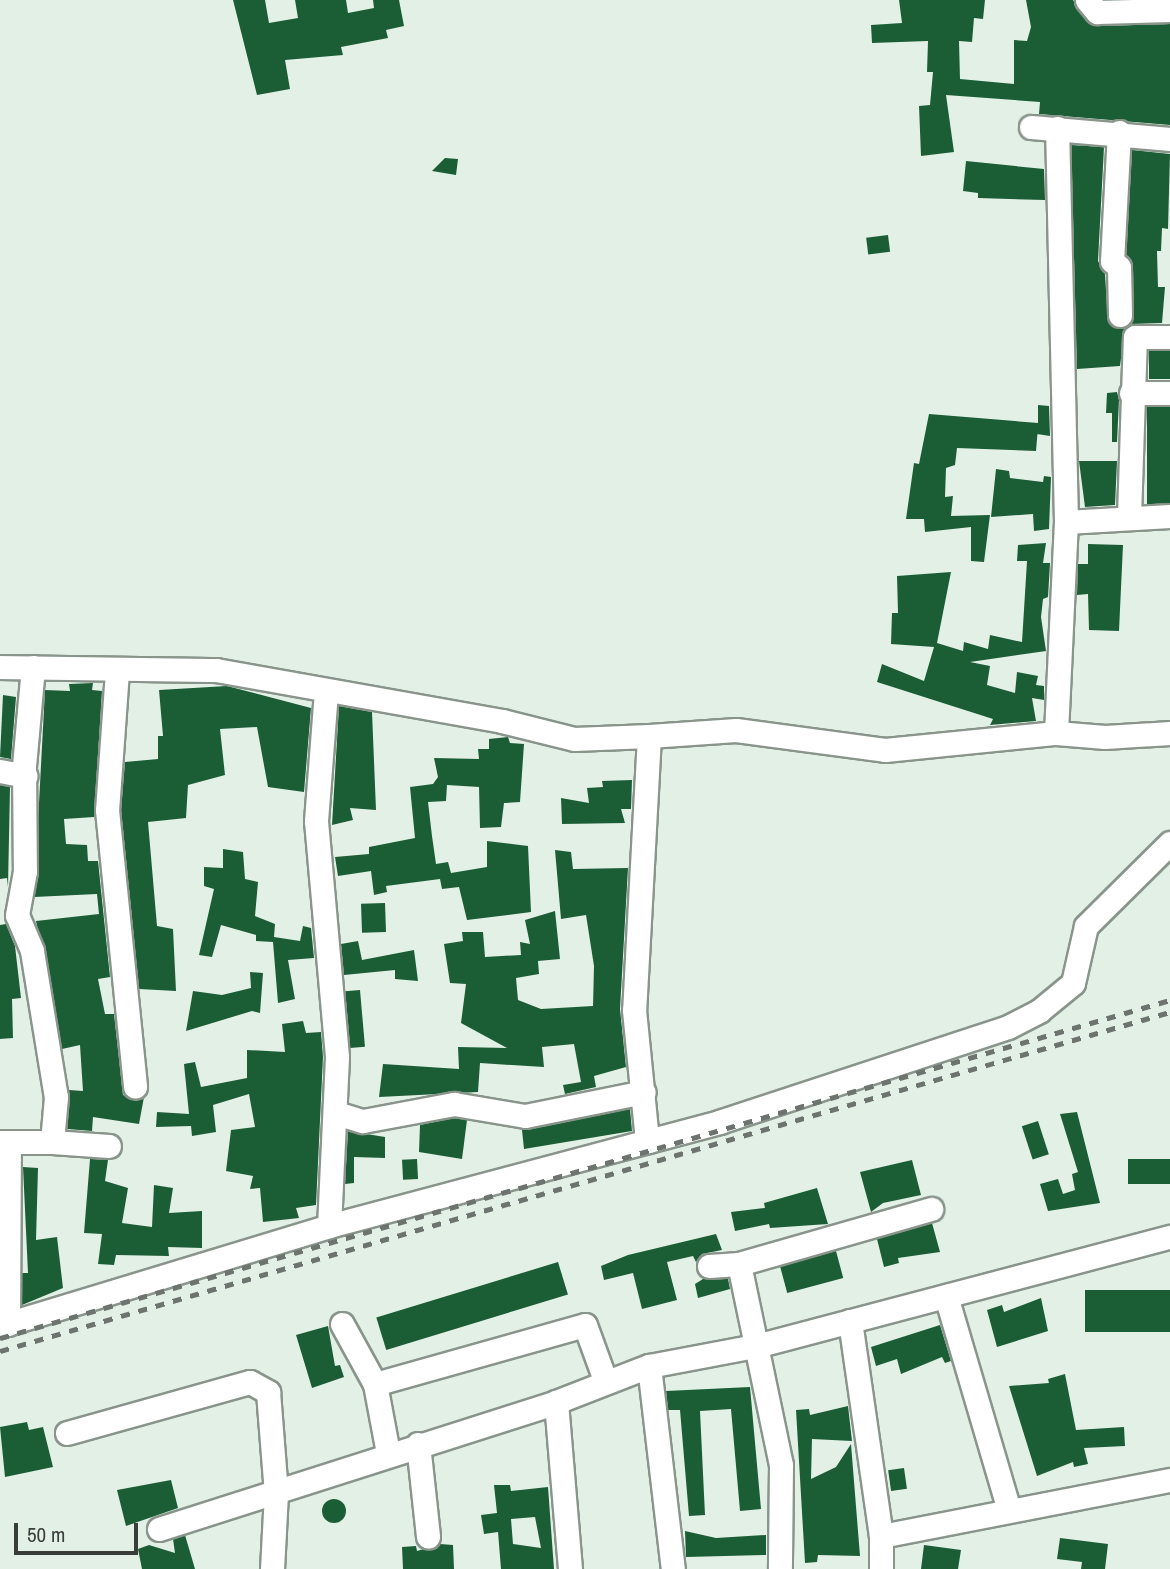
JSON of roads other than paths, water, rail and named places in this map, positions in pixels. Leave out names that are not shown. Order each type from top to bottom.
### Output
[{"type":"street","points":[[1087,0],[1097,12],[1170,10]]},
{"type":"street","points":[[1031,127],[1119,132],[1170,139]]},
{"type":"street","points":[[1056,733],[1066,522],[1057,128]]},
{"type":"street","points":[[1119,132],[1112,261],[1119,267],[1119,315]]},
{"type":"street","points":[[1129,516],[1130,393],[1135,337],[1170,337]]},
{"type":"street","points":[[1130,393],[1170,393]]},
{"type":"street","points":[[1066,522],[1129,516],[1170,516]]},
{"type":"street","points":[[0,667],[117,671],[216,670],[502,720],[574,739],[736,730],[885,750],[1056,733],[1105,737],[1170,733]]},
{"type":"street","points":[[33,667],[26,776],[25,871],[8,916],[32,951],[56,1097],[52,1142]]},
{"type":"street","points":[[117,671],[107,810],[135,1087]]},
{"type":"street","points":[[326,691],[316,821],[337,1057],[330,1226]]},
{"type":"street","points":[[646,1141],[644,1092],[634,1010],[649,736]]},
{"type":"street","points":[[0,771],[26,776]]},
{"type":"street","points":[[109,1146],[5,1142],[4,1325],[330,1226],[646,1141],[1009,1027],[1039,1011],[1073,983],[1086,926],[1170,843]]},
{"type":"street","points":[[336,1114],[363,1121],[454,1104],[525,1116],[644,1092]]},
{"type":"street","points":[[709,1266],[739,1264],[931,1209]]},
{"type":"street","points":[[159,1529],[275,1493],[388,1453],[556,1402],[605,1380],[649,1366],[760,1345],[1170,1237]]},
{"type":"street","points":[[739,1264],[760,1345],[781,1465],[780,1569]]},
{"type":"street","points":[[946,1296],[1009,1510]]},
{"type":"street","points":[[850,1321],[881,1535],[881,1569]]},
{"type":"street","points":[[342,1324],[375,1384],[388,1453]]},
{"type":"street","points":[[375,1384],[585,1325],[605,1380]]},
{"type":"street","points":[[649,1366],[673,1569]]},
{"type":"street","points":[[67,1433],[250,1381],[268,1392],[275,1493],[272,1569]]},
{"type":"street","points":[[556,1402],[570,1569]]},
{"type":"street","points":[[418,1444],[428,1536]]},
{"type":"street","points":[[881,1535],[1170,1480]]},
{"type":"railway","points":[[0,1338],[1170,1000]]},
{"type":"railway","points":[[0,1351],[1170,1012]]}]
